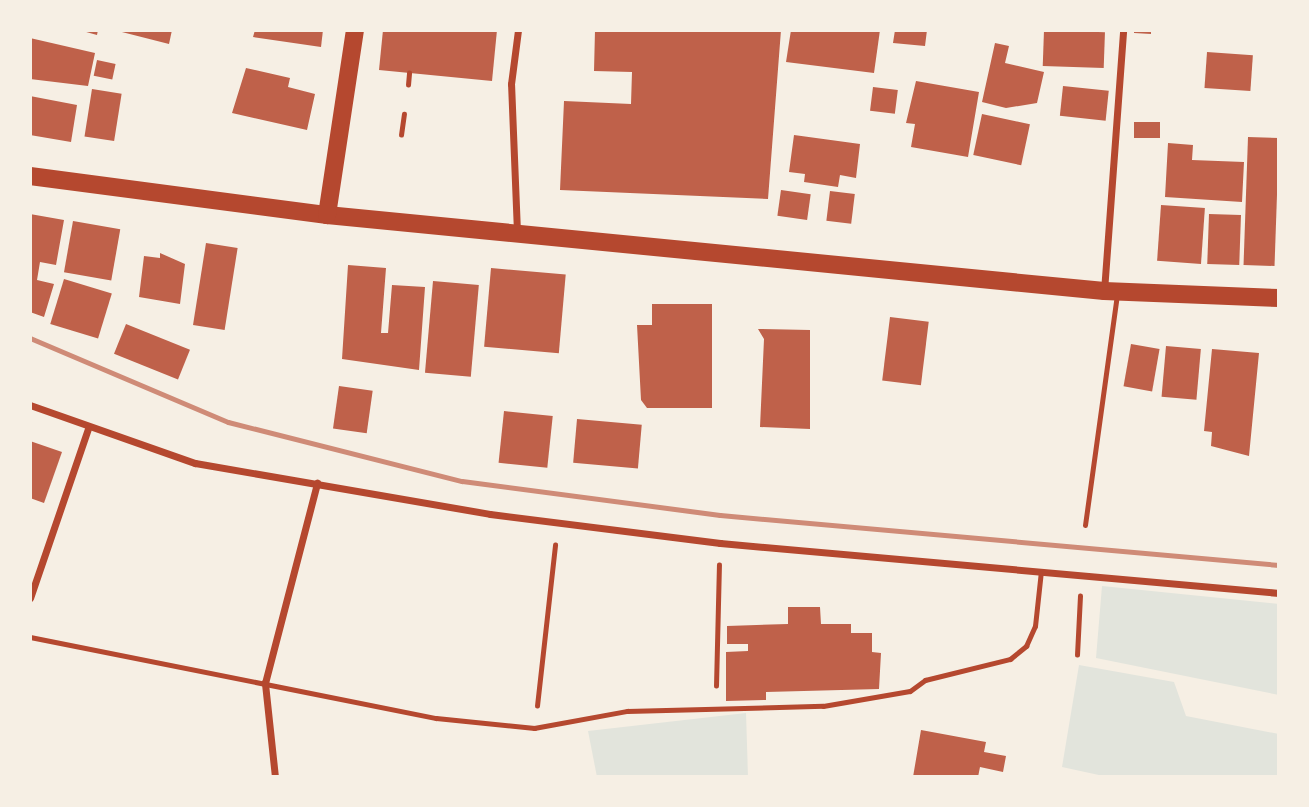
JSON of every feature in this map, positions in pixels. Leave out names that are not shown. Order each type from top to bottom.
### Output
[{"type":"main road","points":[[327,215],[355,30]]},
{"type":"main road","points":[[30,176],[327,215],[1110,291],[1279,298]]},
{"type":"street","points":[[517,233],[511,84],[518,30]]},
{"type":"street","points":[[1110,291],[1123,30]]},
{"type":"street","points":[[30,405],[88,429],[195,463],[557,524],[720,543],[1279,593]]},
{"type":"street","points":[[30,598],[88,429]]},
{"type":"street","points":[[275,777],[265,682],[317,483]]},
{"type":"lane","points":[[1085,525],[1110,291]]},
{"type":"lane","points":[[30,637],[436,718],[534,728],[627,711],[859,702],[1010,659],[1026,646],[1035,626],[1041,570]]},
{"type":"path","points":[[408,85],[409,73]]},
{"type":"path","points":[[401,135],[404,114]]},
{"type":"path","points":[[534,728],[557,524]]},
{"type":"path","points":[[716,707],[720,543]]},
{"type":"path","points":[[1077,654],[1081,574]]},
{"type":"shaded area","points":[[1102,586],[1279,604],[1279,695],[1096,658]]},
{"type":"shaded area","points":[[1079,665],[1174,682],[1186,716],[1279,734],[1279,777],[1108,777],[1062,767]]},
{"type":"shaded area","points":[[746,713],[748,777],[597,777],[588,731]]},
{"type":"building","points":[[79,30],[98,30],[97,35]]},
{"type":"building","points":[[114,30],[172,30],[169,44]]},
{"type":"building","points":[[255,30],[323,30],[321,47],[253,37]]},
{"type":"building","points":[[383,30],[497,30],[492,81],[379,70]]},
{"type":"building","points":[[595,30],[781,30],[768,199],[560,190],[564,101],[631,104],[632,72],[594,71]]},
{"type":"building","points":[[791,30],[880,30],[874,73],[786,62]]},
{"type":"building","points":[[895,30],[927,30],[925,46],[893,43]]},
{"type":"building","points":[[1044,30],[1105,32],[1104,68],[1043,66]]},
{"type":"building","points":[[1134,30],[1151,30],[1151,34],[1134,33]]},
{"type":"building","points":[[30,38],[95,53],[88,86],[30,79]]},
{"type":"building","points":[[995,43],[1009,46],[1005,63],[1044,72],[1037,103],[1006,108],[982,102]]},
{"type":"building","points":[[1207,52],[1253,55],[1250,91],[1204,88]]},
{"type":"building","points":[[97,60],[116,64],[112,80],[94,76]]},
{"type":"building","points":[[246,68],[290,78],[288,87],[315,94],[307,130],[232,113]]},
{"type":"building","points":[[916,81],[979,92],[968,157],[911,147],[915,124],[906,123]]},
{"type":"building","points":[[1063,86],[1109,91],[1106,121],[1060,116]]},
{"type":"building","points":[[873,87],[898,90],[895,114],[870,111]]},
{"type":"building","points":[[92,89],[122,94],[114,141],[84,136]]},
{"type":"building","points":[[30,96],[77,105],[71,142],[30,135]]},
{"type":"building","points":[[982,114],[1030,124],[1021,165],[973,155]]},
{"type":"building","points":[[1134,122],[1160,122],[1160,138],[1134,138]]},
{"type":"building","points":[[794,135],[860,144],[856,178],[840,175],[838,187],[804,182],[805,174],[789,172]]},
{"type":"building","points":[[1248,137],[1279,138],[1275,266],[1244,265]]},
{"type":"building","points":[[1168,143],[1193,145],[1192,160],[1244,162],[1242,202],[1165,197]]},
{"type":"building","points":[[781,190],[811,194],[807,220],[777,216]]},
{"type":"building","points":[[830,191],[855,194],[851,224],[826,221]]},
{"type":"building","points":[[1161,205],[1205,208],[1201,264],[1157,261]]},
{"type":"building","points":[[30,214],[64,220],[56,265],[40,262],[37,280],[54,284],[44,317],[30,312]]},
{"type":"building","points":[[1209,214],[1241,215],[1239,265],[1207,264]]},
{"type":"building","points":[[73,221],[120,229],[111,281],[64,272]]},
{"type":"building","points":[[206,243],[238,248],[225,330],[193,325]]},
{"type":"building","points":[[160,253],[185,264],[180,304],[139,297],[144,256],[160,258]]},
{"type":"building","points":[[348,265],[386,268],[381,333],[388,333],[392,285],[425,287],[419,370],[342,359]]},
{"type":"building","points":[[491,268],[566,275],[559,353],[484,347]]},
{"type":"building","points":[[64,279],[112,294],[98,339],[50,324]]},
{"type":"building","points":[[433,281],[479,285],[471,377],[425,373]]},
{"type":"building","points":[[652,304],[712,304],[712,408],[647,408],[641,400],[637,325],[652,325]]},
{"type":"building","points":[[890,317],[929,322],[921,385],[882,381]]},
{"type":"building","points":[[126,324],[190,350],[178,380],[114,354]]},
{"type":"building","points":[[758,329],[810,330],[810,429],[760,427],[764,339]]},
{"type":"building","points":[[1131,344],[1160,349],[1152,391],[1124,386]]},
{"type":"building","points":[[1166,346],[1201,349],[1196,400],[1162,397]]},
{"type":"building","points":[[1212,349],[1259,353],[1249,456],[1211,446],[1212,432],[1204,431]]},
{"type":"building","points":[[339,386],[373,391],[367,433],[333,429]]},
{"type":"building","points":[[504,411],[553,416],[547,468],[499,463]]},
{"type":"building","points":[[577,419],[642,425],[638,468],[573,463]]},
{"type":"building","points":[[30,441],[62,452],[44,503],[30,498]]},
{"type":"building","points":[[788,607],[820,607],[821,624],[851,624],[851,633],[872,633],[872,652],[881,653],[879,689],[766,692],[766,700],[726,701],[726,652],[748,651],[748,644],[727,644],[727,626],[788,624]]},
{"type":"building","points":[[921,730],[986,742],[984,752],[1006,756],[1003,772],[980,767],[978,777],[913,777]]},
{"type":"railway","points":[[30,338],[228,422],[462,481],[720,515],[1279,565]]}]
